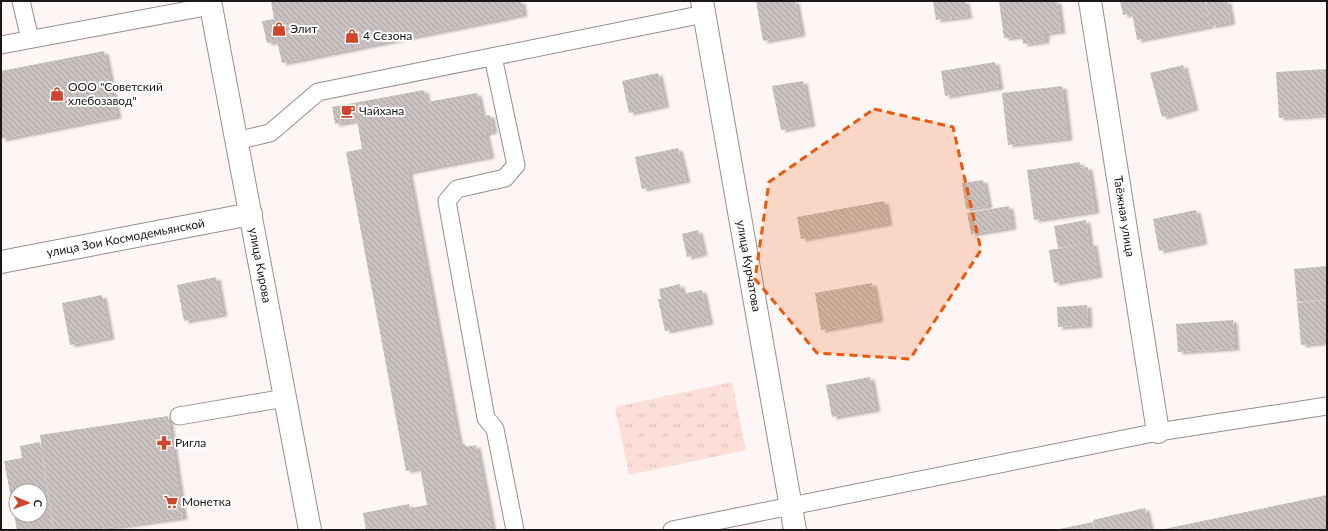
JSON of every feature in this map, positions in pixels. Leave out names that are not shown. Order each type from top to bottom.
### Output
[{"type":"street","name":"Таёжная улица","points":[[1090,1],[1158,432]]},
{"type":"street","name":"улица Кирова","points":[[210,3],[310,530]]},
{"type":"street","name":"улица Курчатова","points":[[703,8],[795,530]]},
{"type":"street","name":"улица Зои Космодемьянской","points":[[1,262],[250,214]]},
{"type":"lane","points":[[21,1],[30,39]]},
{"type":"lane","points":[[1,45],[210,3]]},
{"type":"lane","points":[[236,141],[270,133],[318,92],[494,56],[703,8]]},
{"type":"lane","points":[[494,56],[516,165],[504,178],[457,189],[447,201],[486,418],[495,429],[515,530]]},
{"type":"lane","points":[[179,416],[285,398]]},
{"type":"lane","points":[[672,530],[1158,432],[1327,406]]},
{"type":"highlighted area","points":[[874,109],[953,127],[981,250],[910,359],[817,353],[755,279],[769,182]]},
{"type":"green space","points":[[732,382],[746,450],[629,475],[615,407]]},
{"type":"building","points":[[271,1],[521,1],[523,14],[282,63],[277,41],[267,43],[262,21],[274,19]]},
{"type":"building","points":[[756,1],[795,1],[801,34],[763,41]]},
{"type":"building","points":[[933,1],[965,1],[968,16],[936,20]]},
{"type":"building","points":[[999,1],[1057,1],[1061,31],[1045,33],[1045,41],[1023,44],[1022,36],[1004,38]]},
{"type":"building","points":[[1120,1],[1205,1],[1209,26],[1137,40],[1132,13],[1123,15]]},
{"type":"building","points":[[1206,1],[1227,1],[1231,22],[1211,26]]},
{"type":"building","name":"ООО \"Советский хлебозавод\"","points":[[104,51],[117,116],[1,139],[1,71]]},
{"type":"building","points":[[995,62],[999,87],[945,96],[941,71]]},
{"type":"building","points":[[1183,65],[1194,108],[1162,117],[1150,73]]},
{"type":"building","points":[[1327,69],[1327,115],[1279,118],[1276,72]]},
{"type":"building","points":[[658,73],[665,105],[629,113],[622,81]]},
{"type":"building","points":[[803,81],[811,124],[781,130],[772,86]]},
{"type":"building","points":[[1062,86],[1068,138],[1008,145],[1002,93]]},
{"type":"building","points":[[424,90],[427,102],[477,93],[482,116],[490,115],[493,131],[485,133],[490,156],[408,172],[459,445],[465,444],[466,447],[476,445],[492,529],[489,530],[366,530],[363,513],[409,504],[410,508],[427,505],[420,468],[406,471],[346,152],[362,149],[357,120],[335,124],[332,107]]},
{"type":"building","points":[[678,148],[686,180],[642,189],[635,157]]},
{"type":"building","points":[[1080,162],[1080,168],[1088,167],[1095,211],[1034,220],[1027,170]]},
{"type":"building","points":[[983,180],[988,206],[966,209],[962,183]]},
{"type":"building","points":[[884,201],[888,223],[801,239],[797,217]]},
{"type":"building","points":[[1009,206],[1012,227],[971,234],[967,213]]},
{"type":"building","points":[[1196,210],[1203,242],[1159,251],[1153,219]]},
{"type":"building","points":[[1086,220],[1089,243],[1058,248],[1054,226]]},
{"type":"building","points":[[698,230],[703,253],[687,257],[682,234]]},
{"type":"building","points":[[1093,243],[1098,275],[1054,283],[1049,250]]},
{"type":"building","points":[[1327,266],[1327,299],[1297,302],[1294,269]]},
{"type":"building","points":[[216,277],[223,314],[184,321],[177,285]]},
{"type":"building","points":[[872,283],[879,319],[821,330],[815,293]]},
{"type":"building","points":[[680,284],[682,294],[702,290],[709,322],[665,331],[658,299],[661,299],[659,289]]},
{"type":"building","points":[[102,295],[110,337],[70,345],[62,303]]},
{"type":"building","points":[[1327,300],[1327,342],[1301,345],[1297,303]]},
{"type":"building","points":[[1087,305],[1088,325],[1058,327],[1057,307]]},
{"type":"building","points":[[1233,320],[1235,348],[1178,352],[1176,324]]},
{"type":"building","points":[[870,377],[876,409],[832,417],[826,385]]},
{"type":"building","points":[[168,416],[183,517],[93,530],[54,530],[40,435]]},
{"type":"building","points":[[40,442],[46,483],[8,483],[4,461],[22,458],[20,446]]},
{"type":"building","points":[[1327,495],[1327,530],[1164,530],[1164,529]]},
{"type":"building","points":[[48,496],[53,530],[17,530],[16,523],[48,523]]},
{"type":"building","points":[[1145,508],[1150,530],[1095,530],[1093,520]]},
{"type":"building","points":[[1093,522],[1094,530],[1059,530],[1059,529]]},
{"type":"place","name":"Элит","points":[[279,29]]},
{"type":"place","name":"4 Сезона","points":[[352,36]]},
{"type":"place","name":"ООО \"Советский хлебозавод\"","points":[[57,94]]},
{"type":"place","name":"Чайхана","points":[[348,111]]},
{"type":"place","name":"Ригла","points":[[164,443]]},
{"type":"place","name":"Монетка","points":[[171,502]]}]
